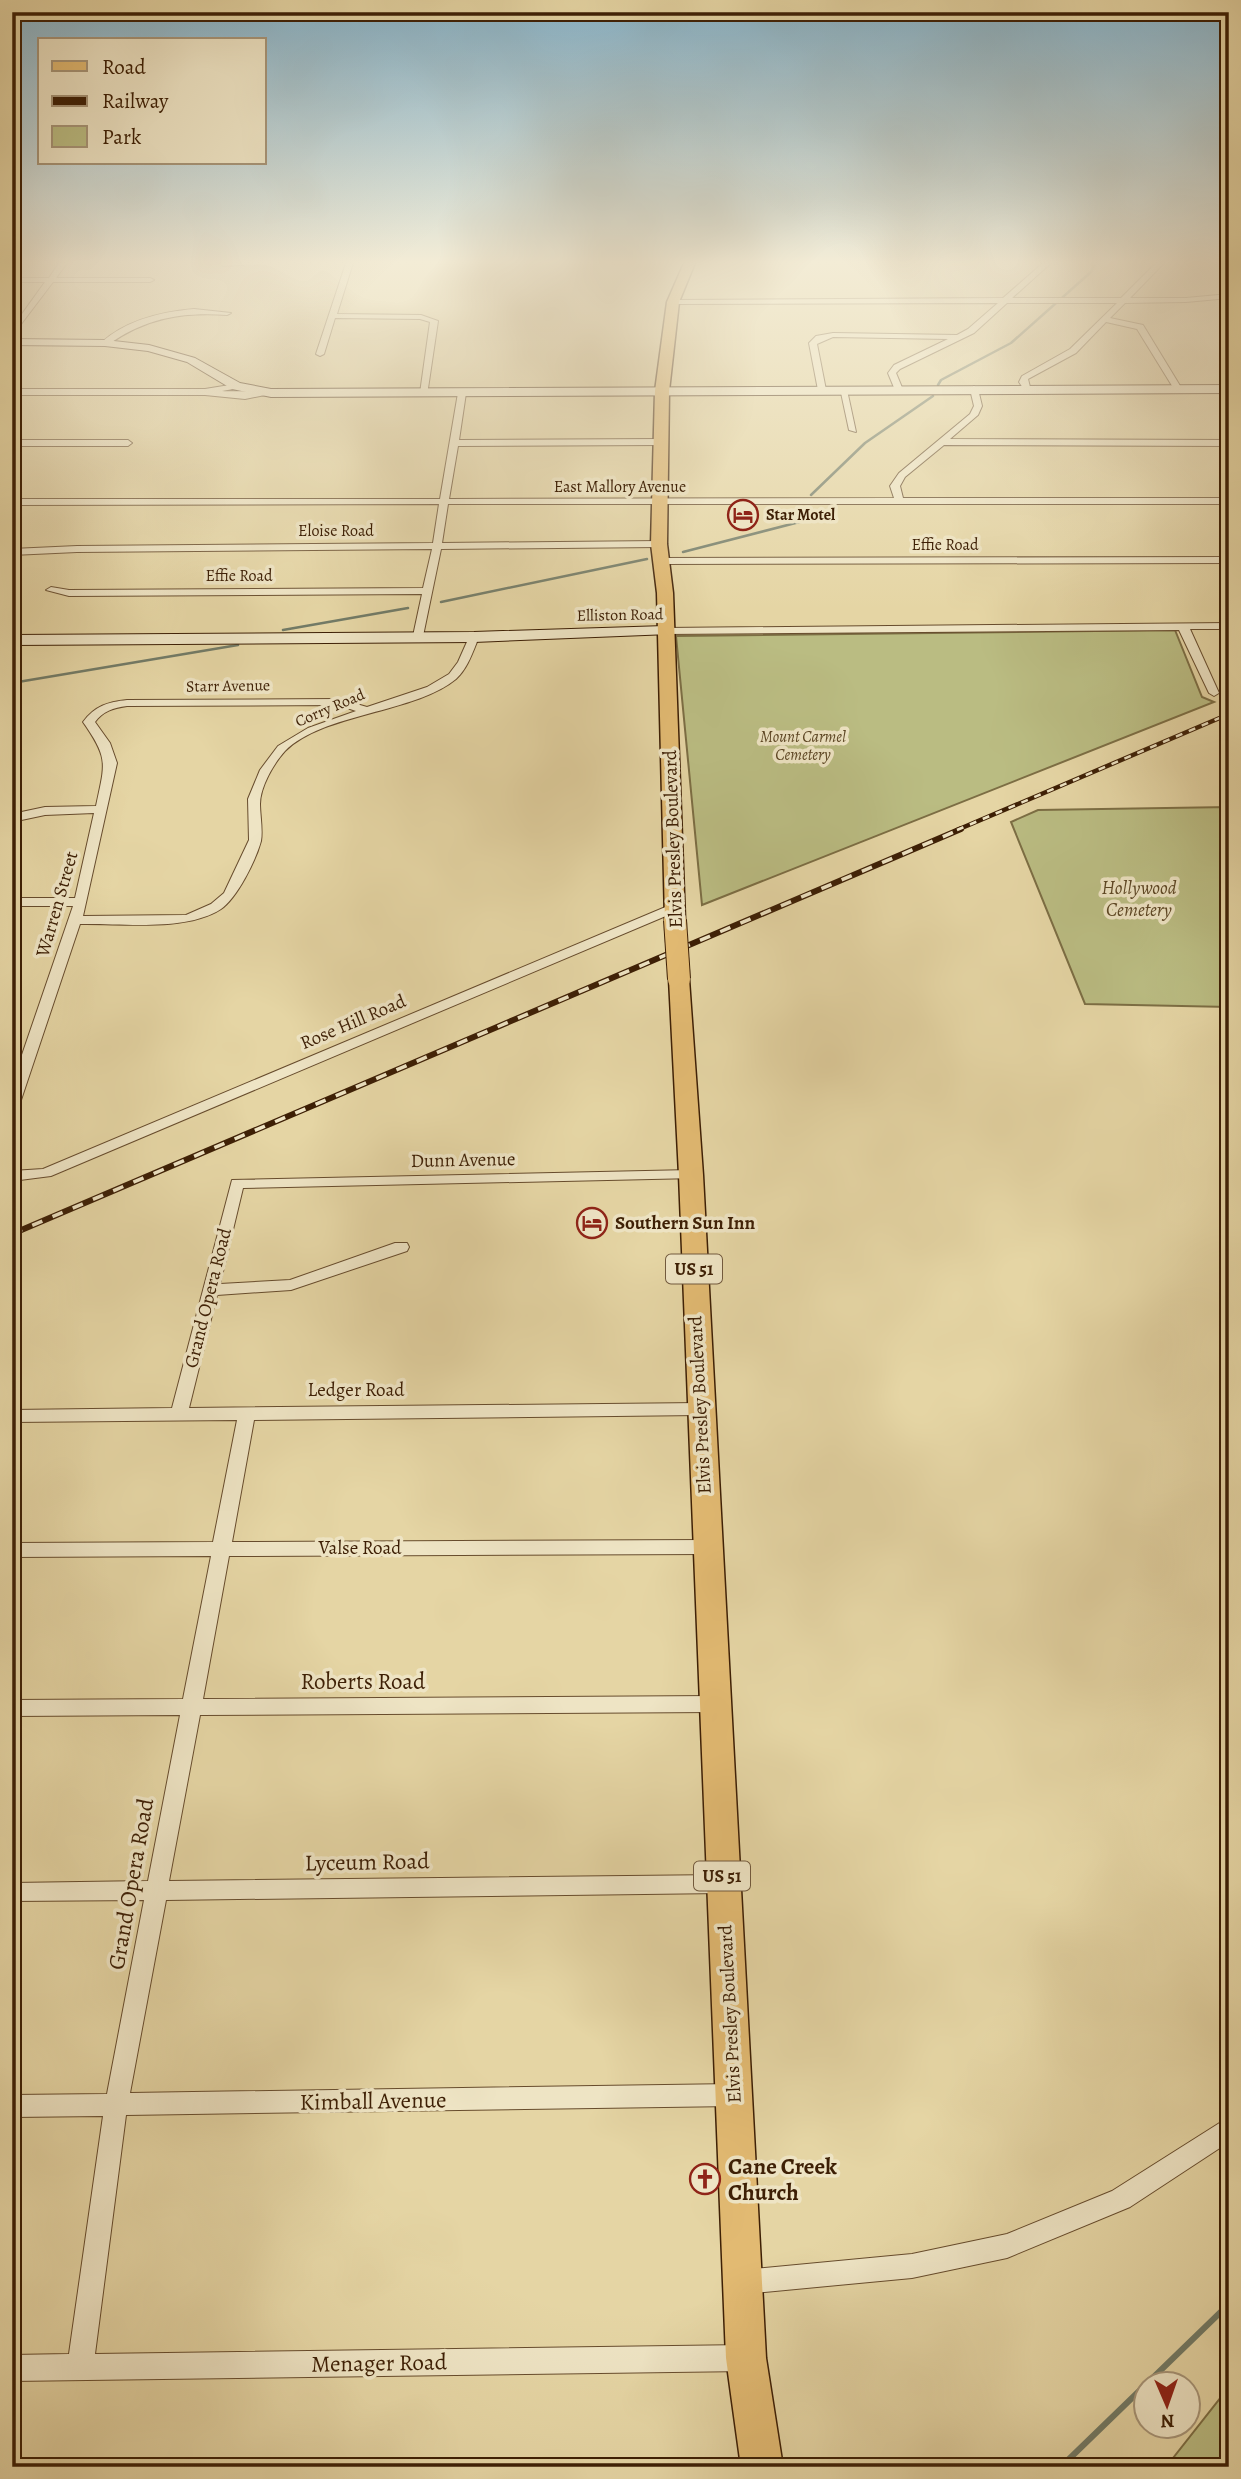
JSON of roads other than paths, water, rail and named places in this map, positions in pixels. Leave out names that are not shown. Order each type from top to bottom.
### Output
[{"type":"main road","points":[[222,379],[236,386],[271,393],[1229,389]]},
{"type":"main road","name":"Elvis Presley Boulevard","points":[[664,379],[659,544],[665,593],[675,914],[691,1175],[699,1409],[708,1547],[746,2358],[762,2467]]},
{"type":"main road","name":"Elliston Road","points":[[12,640],[474,637],[665,631]]},
{"type":"street","points":[[424,393],[426,379]]},
{"type":"street","points":[[820,379],[822,390]]},
{"type":"street","points":[[894,379],[899,390]]},
{"type":"street","points":[[1024,379],[1023,382],[1028,389]]},
{"type":"street","points":[[1172,379],[1178,389]]},
{"type":"street","points":[[205,392],[236,386]]},
{"type":"street","points":[[899,501],[895,486],[902,475],[974,415],[978,406],[974,389]]},
{"type":"street","points":[[843,390],[853,430]]},
{"type":"street","points":[[12,392],[205,392],[245,396],[271,393]]},
{"type":"street","points":[[418,636],[437,546],[462,393]]},
{"type":"street","points":[[455,443],[662,442]]},
{"type":"street","points":[[939,442],[1229,443]]},
{"type":"street","points":[[12,443],[128,443]]},
{"type":"street","name":"East Mallory Avenue","points":[[12,502],[1229,501]]},
{"type":"street","name":"Eloise Road","points":[[12,552],[77,549],[659,544]]},
{"type":"street","name":"Effie Road","points":[[661,561],[1229,560]]},
{"type":"street","name":"Effie Road","points":[[51,590],[69,593],[427,590]]},
{"type":"street","points":[[1183,626],[1214,693]]},
{"type":"street","name":"Elliston Road","points":[[665,631],[1229,626]]},
{"type":"street","name":"Corry Road","points":[[76,920],[188,919],[216,907],[230,895],[254,840],[254,799],[267,770],[282,748],[312,730],[363,710],[430,689],[453,676],[463,663],[474,637]]},
{"type":"street","name":"Starr Avenue","points":[[94,713],[109,706],[140,703],[339,702],[363,710]]},
{"type":"street","name":"Warren Street","points":[[12,1106],[76,920],[102,808],[111,763],[104,743],[89,722],[94,713]]},
{"type":"street","points":[[12,818],[45,811],[102,808]]},
{"type":"street","points":[[12,902],[81,902]]},
{"type":"street","name":"Rose Hill Road","points":[[12,1176],[46,1173],[675,914]]},
{"type":"street","name":"Dunn Avenue","points":[[237,1183],[691,1175]]},
{"type":"street","name":"Grand Opera Road","points":[[179,1413],[237,1183]]},
{"type":"street","points":[[210,1290],[291,1285],[401,1247]]},
{"type":"street","name":"Ledger Road","points":[[12,1416],[699,1409]]},
{"type":"street","name":"Grand Opera Road","points":[[80,2368],[116,2105],[247,1412]]},
{"type":"street","name":"Valse Road","points":[[12,1550],[708,1547]]},
{"type":"street","name":"Roberts Road","points":[[12,1708],[715,1704]]},
{"type":"street","name":"Lyceum Road","points":[[12,1892],[722,1884]]},
{"type":"street","name":"Kimball Avenue","points":[[12,2106],[734,2095]]},
{"type":"street","points":[[743,2282],[912,2266],[1007,2246],[1121,2199],[1229,2128]]},
{"type":"street","name":"Menager Road","points":[[12,2368],[746,2358]]},
{"type":"waterway","points":[[938,385],[943,379]]},
{"type":"waterway","points":[[811,495],[865,443],[933,396]]},
{"type":"waterway","points":[[683,552],[811,519],[810,509]]},
{"type":"waterway","points":[[441,602],[647,559]]},
{"type":"waterway","points":[[283,630],[408,608]]},
{"type":"waterway","points":[[12,683],[238,645]]},
{"type":"waterway","points":[[1065,2467],[1068,2460],[1229,2304]]},
{"type":"railway","points":[[957,830],[1229,714]]},
{"type":"railway","points":[[12,1234],[961,829]]},
{"type":"place","name":"Star Motel","points":[[743,515]]},
{"type":"place","name":"Southern Sun Inn","points":[[592,1223]]},
{"type":"place","name":"Cane Creek Church","points":[[705,2179]]},
{"type":"park label","name":"Mount Carmel Cemetery","points":[[803,746]]},
{"type":"park label","name":"Hollywood Cemetery","points":[[1139,899]]}]
